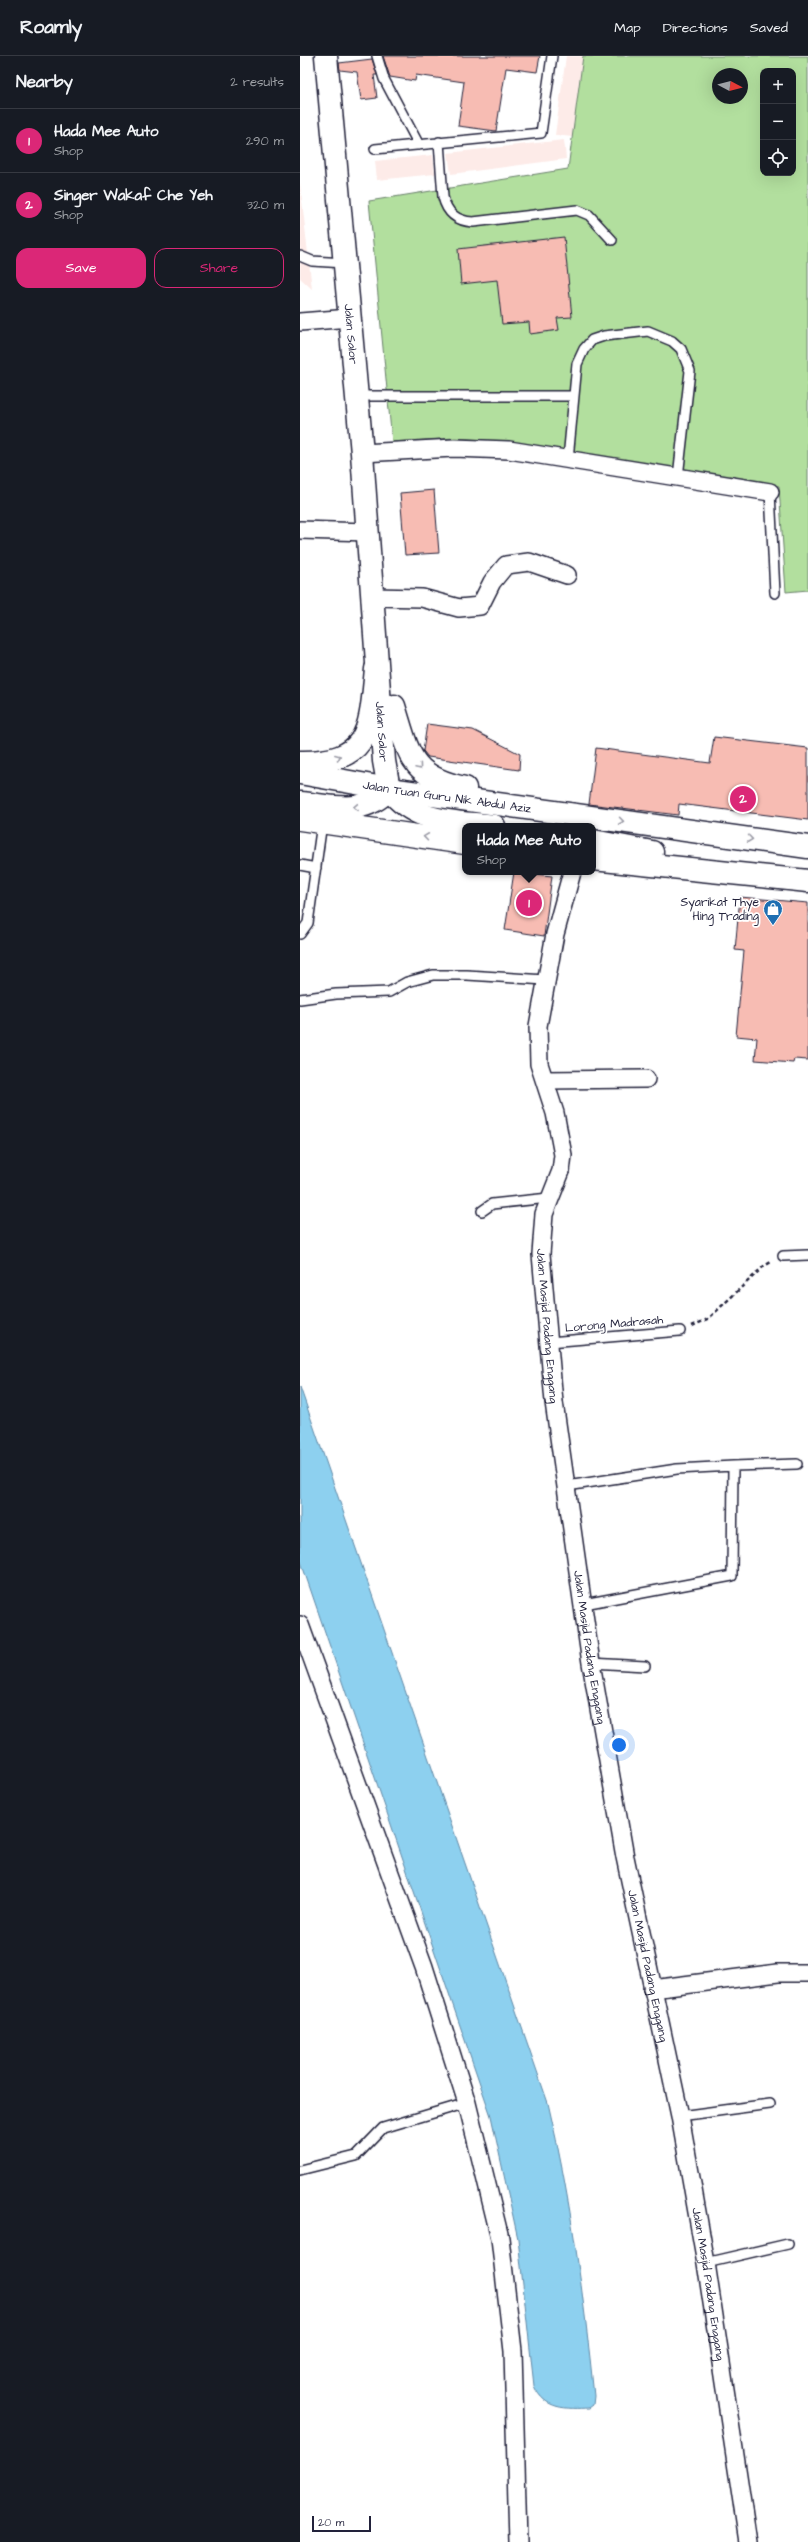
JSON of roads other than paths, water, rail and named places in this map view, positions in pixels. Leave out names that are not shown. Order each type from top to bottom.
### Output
[{"type":"main road","name":"Jalan Salor","points":[[326,56],[362,453],[374,605],[376,669],[384,760],[389,789]]},
{"type":"main road","name":"Jalan Salor","points":[[374,605],[388,668],[394,706],[398,762],[396,775],[389,789]]},
{"type":"main road","points":[[300,762],[322,762],[339,758],[353,750],[363,740],[371,722],[376,669]]},
{"type":"main road","points":[[394,706],[406,746],[416,764],[427,776],[446,784],[572,815]]},
{"type":"main road","name":"Jalan Tuan Guru Nik Abdul Aziz","points":[[300,773],[389,789],[808,847]]},
{"type":"main road","points":[[300,803],[353,808],[367,806],[378,800],[389,789],[400,803],[413,812],[430,818],[470,823]]},
{"type":"main road","points":[[300,819],[462,843]]},
{"type":"main road","points":[[596,842],[761,875]]},
{"type":"main road","points":[[596,860],[761,875],[808,881]]},
{"type":"street","points":[[300,322],[350,318]]},
{"type":"street","points":[[362,453],[462,448],[509,450],[770,492]]},
{"type":"street","points":[[300,530],[368,532]]},
{"type":"street","points":[[374,605],[422,598],[459,608],[480,606],[492,582],[506,565],[529,562],[567,575]]},
{"type":"street","name":"Jalan Masjid Padang Enggang","points":[[571,875],[545,980],[538,1026],[537,1050],[538,1064],[545,1080],[561,1135],[563,1155],[561,1171],[550,1198],[541,1231],[541,1254],[554,1402],[584,1604],[591,1663],[606,1754],[652,1989],[680,2116],[706,2263],[748,2542]]},
{"type":"street","points":[[545,1080],[646,1079]]},
{"type":"street","points":[[300,1625],[424,1967],[467,2103],[500,2238],[513,2351],[518,2542]]},
{"type":"street","points":[[652,1989],[778,1973],[808,1973]]},
{"type":"lane","points":[[377,56],[384,79],[419,145]]},
{"type":"lane","points":[[375,149],[541,132],[552,56]]},
{"type":"lane","points":[[439,142],[444,202],[450,213],[456,218],[473,222],[577,210],[589,215],[612,240]]},
{"type":"lane","points":[[300,256],[312,261],[345,263]]},
{"type":"lane","points":[[568,459],[578,364],[584,349],[592,340],[604,336],[648,331],[672,342],[684,355],[690,371],[678,477]]},
{"type":"lane","points":[[357,396],[574,396]]},
{"type":"lane","points":[[770,492],[775,593]]},
{"type":"lane","points":[[300,934],[308,923],[322,823]]},
{"type":"lane","points":[[300,865],[316,868]]},
{"type":"lane","points":[[300,999],[336,994],[389,992],[407,982],[433,975],[467,975],[545,980]]},
{"type":"lane","points":[[482,1211],[492,1204],[550,1198]]},
{"type":"lane","points":[[783,1256],[808,1255]]},
{"type":"lane","name":"Lorong Madrasah","points":[[549,1342],[680,1331]]},
{"type":"lane","points":[[567,1486],[677,1469],[797,1464]]},
{"type":"lane","points":[[584,1604],[732,1576],[733,1466]]},
{"type":"lane","points":[[591,1663],[645,1666]]},
{"type":"lane","points":[[300,2170],[356,2156],[383,2128],[467,2103]]},
{"type":"lane","points":[[680,2116],[770,2104]]},
{"type":"lane","points":[[706,2263],[788,2244]]},
{"type":"water","points":[[300,1387],[548,2103],[570,2212],[586,2322],[594,2396],[593,2405],[589,2408],[564,2408],[550,2404],[544,2400],[534,2386],[518,2239],[491,2116],[300,1559]]},
{"type":"place","name":"Singer Wakaf Che Yeh","points":[[743,799]]},
{"type":"place","name":"Hada Mee Auto","points":[[529,903]]},
{"type":"place","name":"Syarikat Thye Hing Trading","points":[[773,926]]}]
